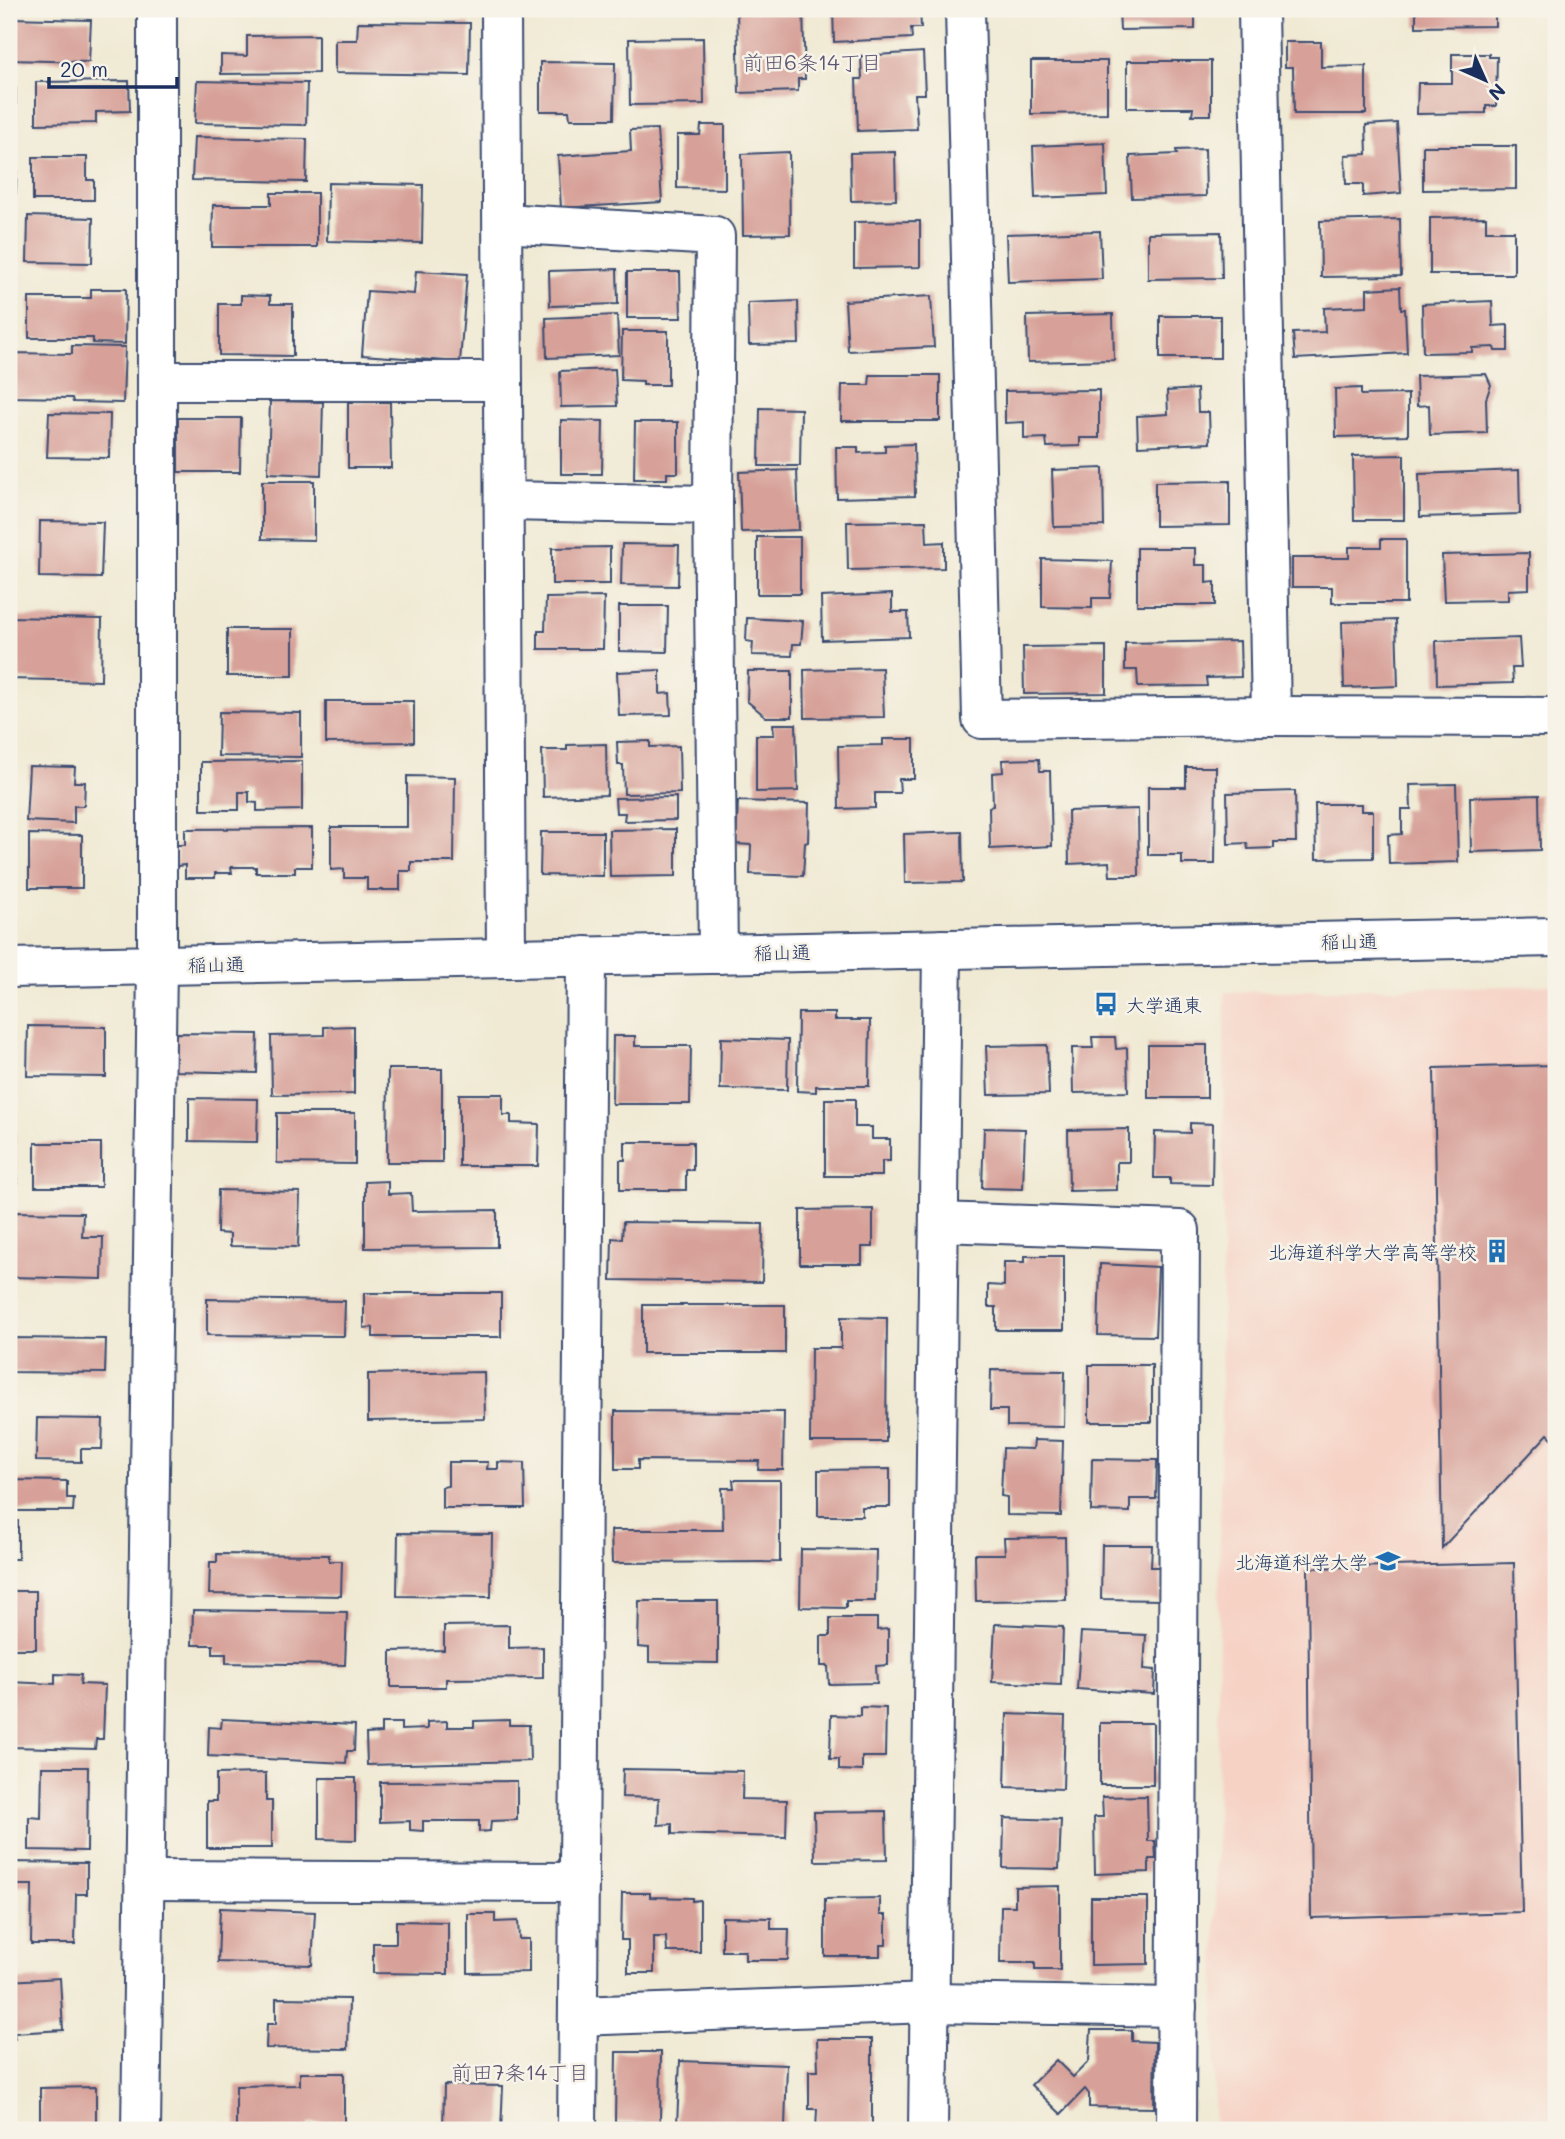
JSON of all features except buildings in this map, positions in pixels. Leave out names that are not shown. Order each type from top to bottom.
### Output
[{"type":"street","points":[[141,2130],[157,965],[157,9]]},
{"type":"street","points":[[501,9],[506,958]]},
{"type":"street","points":[[965,9],[982,719],[1556,717]]},
{"type":"street","points":[[1258,9],[1271,716]]},
{"type":"street","points":[[503,223],[715,236],[713,505],[718,954]]},
{"type":"street","points":[[157,381],[503,380]]},
{"type":"street","points":[[504,501],[713,505]]},
{"type":"street","name":"稲山通","points":[[9,968],[1556,937]]},
{"type":"street","points":[[929,2130],[942,949]]},
{"type":"street","points":[[577,2130],[586,956]]},
{"type":"street","points":[[939,1222],[1180,1230],[1176,2130]]},
{"type":"street","points":[[144,1880],[579,1882]]},
{"type":"street","points":[[578,2016],[930,2003],[1177,2007]]},
{"type":"shaded area","name":"北海道科学大学","points":[[1556,985],[1556,2130],[1214,2130],[1225,992]]},
{"type":"place","name":"大学通東","points":[[1106,1004]]},
{"type":"place","name":"北海道科学大学高等学校","points":[[1497,1251]]},
{"type":"place","name":"北海道科学大学","points":[[1388,1561]]},
{"type":"district","name":"前田6条14丁目","points":[[812,61]]},
{"type":"district","name":"前田7条14丁目","points":[[520,2071]]}]
